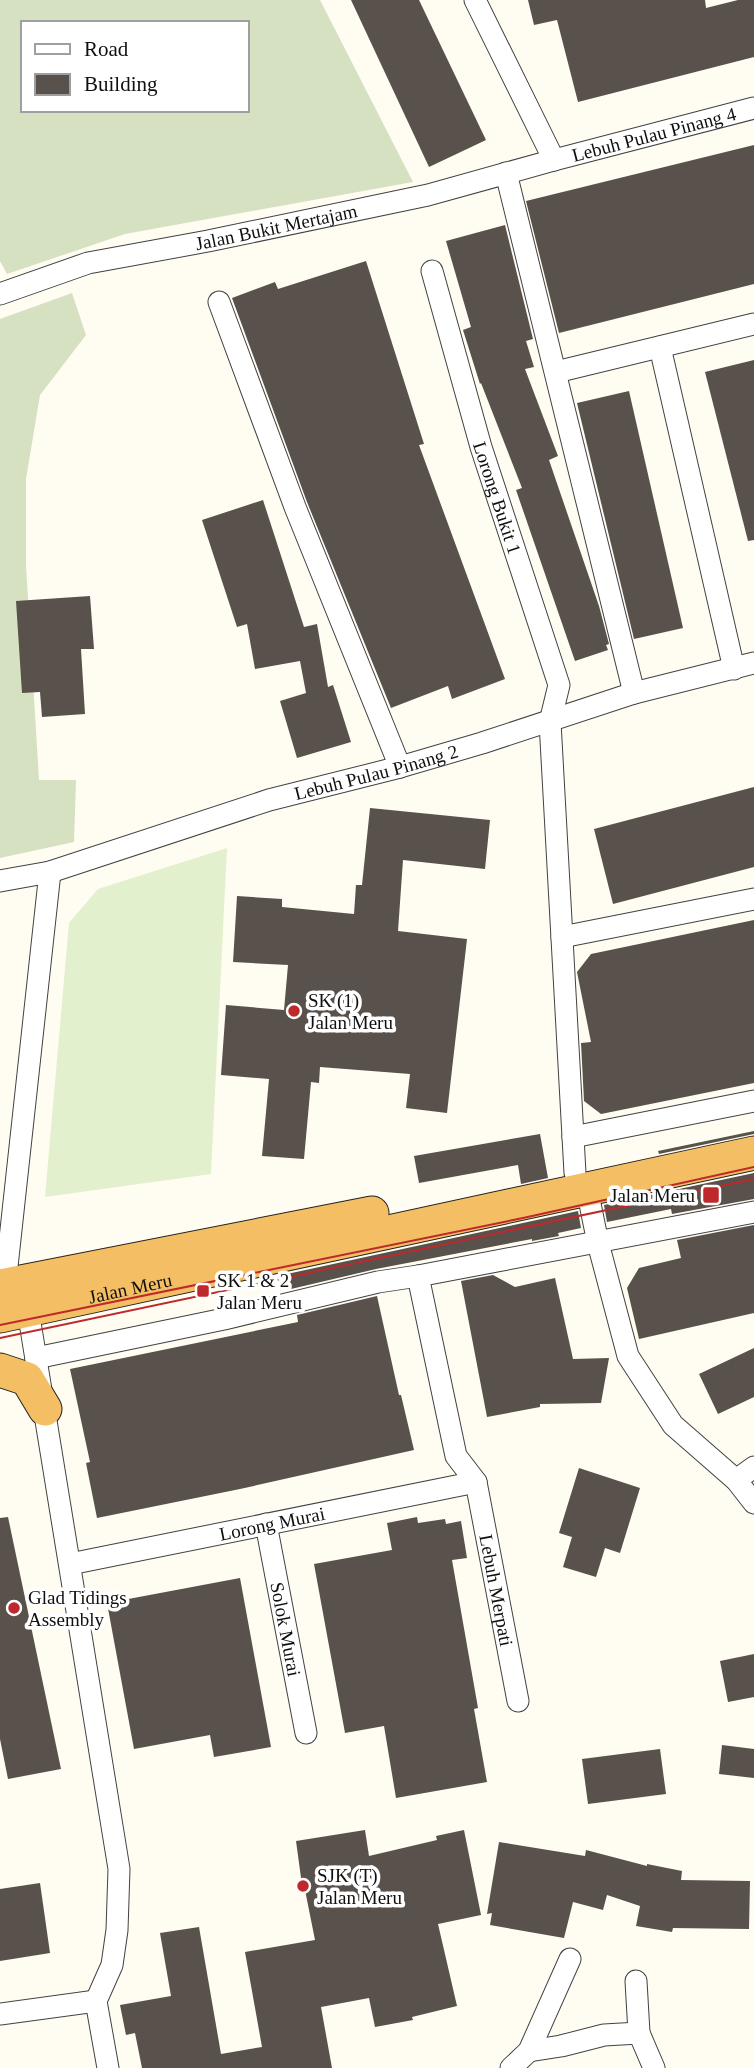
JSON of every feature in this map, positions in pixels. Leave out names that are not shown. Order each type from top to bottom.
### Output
[{"type":"highway","name":"Jalan Meru","points":[[581,1181],[754,1131]]},
{"type":"highway","name":"Jalan Meru","points":[[10,1299],[581,1181],[754,1153]]},
{"type":"highway","points":[[0,1370],[27,1379],[45,1409]]},
{"type":"street","points":[[475,0],[554,160]]},
{"type":"street","name":"Lebuh Pulau Pinang 4","points":[[554,160],[754,108]]},
{"type":"street","name":"Jalan Bukit Mertajam","points":[[0,294],[88,263],[428,195],[554,160]]},
{"type":"street","points":[[506,173],[634,693]]},
{"type":"street","name":"Lorong Bukit 1","points":[[432,271],[481,447],[559,685],[550,722],[573,1137],[581,1181],[628,1356],[673,1425],[736,1480],[754,1503]]},
{"type":"street","points":[[219,302],[295,507],[400,767]]},
{"type":"street","points":[[556,372],[754,324]]},
{"type":"street","points":[[660,348],[744,666]]},
{"type":"street","name":"Lebuh Pulau Pinang 2","points":[[0,881],[50,872],[269,800],[400,767],[550,722],[634,693],[744,666]]},
{"type":"street","points":[[50,872],[10,1299],[36,1358],[119,1869],[117,1930],[112,1965],[96,2001],[108,2068]]},
{"type":"street","points":[[562,937],[754,899]]},
{"type":"street","points":[[573,1137],[754,1101]]},
{"type":"street","points":[[36,1358],[225,1319],[378,1282],[754,1212]]},
{"type":"street","points":[[418,1276],[456,1456],[476,1482]]},
{"type":"street","points":[[736,1480],[754,1466]]},
{"type":"street","name":"Lorong Murai","points":[[70,1564],[476,1482]]},
{"type":"street","name":"Lebuh Merpati","points":[[476,1482],[518,1701]]},
{"type":"street","name":"Solok Murai","points":[[266,1524],[306,1733]]},
{"type":"street","points":[[512,2068],[528,2051],[570,1959]]},
{"type":"street","points":[[636,1981],[639,2033],[654,2068]]},
{"type":"street","points":[[0,2014],[96,2001]]},
{"type":"street","points":[[528,2051],[604,2035],[639,2033]]},
{"type":"green space","points":[[0,0],[320,0],[413,182],[125,234],[7,274],[0,261]]},
{"type":"green space","points":[[72,293],[86,335],[40,395],[26,479],[26,565],[39,780],[76,780],[74,842],[0,858],[0,319]]},
{"type":"green space","points":[[227,848],[211,1174],[45,1197],[69,923],[98,889]]},
{"type":"building","points":[[351,0],[419,0],[486,140],[429,167]]},
{"type":"building","points":[[528,0],[705,0],[706,8],[738,0],[754,0],[754,57],[578,102],[557,20],[534,25]]},
{"type":"building","points":[[754,145],[754,284],[559,333],[526,201]]},
{"type":"building","points":[[505,225],[533,339],[526,341],[534,367],[525,369],[558,456],[549,460],[599,606],[609,644],[606,645],[608,650],[575,661],[516,490],[522,488],[480,384],[463,330],[471,327],[446,241]]},
{"type":"building","points":[[366,261],[424,444],[419,445],[505,679],[452,699],[448,686],[391,708],[307,502],[232,298],[275,282],[278,289]]},
{"type":"building","points":[[754,360],[754,540],[748,541],[705,372]]},
{"type":"building","points":[[629,391],[683,628],[634,639],[577,403]]},
{"type":"building","points":[[263,500],[304,627],[317,624],[328,687],[333,685],[351,742],[297,758],[280,701],[306,693],[300,661],[255,669],[247,624],[237,627],[202,520]]},
{"type":"building","points":[[90,596],[94,649],[81,649],[85,714],[42,717],[40,692],[22,693],[16,601]]},
{"type":"building","points":[[754,787],[754,867],[613,904],[594,829]]},
{"type":"building","points":[[370,808],[490,820],[485,869],[403,860],[398,931],[467,939],[447,1113],[406,1108],[410,1074],[320,1067],[319,1083],[311,1082],[304,1159],[262,1156],[269,1079],[221,1075],[226,1005],[284,1010],[288,965],[233,962],[237,896],[282,899],[282,907],[354,914],[356,885],[362,885]]},
{"type":"building","points":[[754,920],[754,1083],[601,1114],[584,1101],[581,1043],[591,1042],[577,972],[591,954]]},
{"type":"building","points":[[754,1131],[754,1134],[659,1154],[658,1151]]},
{"type":"building","points":[[540,1134],[548,1178],[521,1184],[518,1165],[419,1183],[414,1156]]},
{"type":"building","points":[[754,1173],[754,1199],[672,1214],[671,1209],[607,1222],[604,1205]]},
{"type":"building","points":[[578,1211],[581,1228],[558,1233],[559,1236],[376,1269],[291,1289],[287,1274]]},
{"type":"building","points":[[754,1225],[754,1313],[639,1339],[627,1288],[639,1268],[681,1258],[677,1240]]},
{"type":"building","points":[[493,1275],[515,1287],[555,1278],[573,1359],[609,1358],[601,1403],[540,1404],[540,1407],[487,1417],[461,1281]]},
{"type":"building","points":[[377,1296],[414,1450],[97,1518],[86,1463],[90,1462],[70,1369],[298,1322],[297,1315]]},
{"type":"building","points":[[754,1348],[754,1397],[718,1414],[699,1374]]},
{"type":"building","points":[[579,1468],[640,1488],[620,1553],[605,1548],[596,1577],[563,1567],[572,1537],[559,1533]]},
{"type":"building","name":"Glad Tidings Assembly","points":[[8,1517],[61,1769],[8,1779],[0,1739],[0,1518]]},
{"type":"building","points":[[417,1517],[418,1523],[445,1519],[446,1524],[461,1521],[467,1558],[452,1560],[478,1708],[474,1709],[487,1782],[396,1798],[384,1726],[345,1733],[314,1564],[392,1550],[387,1523]]},
{"type":"building","points":[[240,1578],[271,1747],[214,1757],[210,1735],[134,1749],[107,1603]]},
{"type":"building","points":[[754,1654],[754,1697],[728,1702],[720,1661]]},
{"type":"building","points":[[722,1745],[754,1749],[754,1778],[719,1774]]},
{"type":"building","points":[[660,1749],[666,1794],[588,1804],[582,1759]]},
{"type":"building","points":[[365,1830],[369,1856],[437,1840],[436,1836],[464,1830],[481,1915],[438,1924],[457,2006],[412,2017],[413,2020],[375,2027],[369,1998],[321,2007],[332,2068],[142,2068],[135,2033],[126,2035],[120,2005],[171,1996],[160,1933],[199,1927],[221,2054],[262,2047],[245,1952],[315,1940],[302,1885],[296,1841]]},
{"type":"building","points":[[499,1842],[585,1856],[586,1850],[647,1866],[682,1871],[681,1880],[750,1881],[749,1929],[673,1928],[672,1932],[636,1926],[640,1906],[607,1895],[603,1910],[573,1902],[564,1938],[490,1925],[492,1913],[487,1914]]},
{"type":"building","points":[[40,1883],[50,1953],[0,1961],[0,1889]]},
{"type":"tram line","points":[[0,1325],[523,1218],[754,1167]]},
{"type":"tram line","points":[[0,1338],[754,1179]]},
{"type":"place","name":"SK (1) Jalan Meru","points":[[294,1011]]},
{"type":"place","name":"Jalan Meru","points":[[711,1195]]},
{"type":"place","name":"SK 1 & 2 Jalan Meru","points":[[203,1291]]},
{"type":"place","name":"Glad Tidings Assembly","points":[[14,1608]]},
{"type":"place","name":"SJK (T) Jalan Meru","points":[[303,1886]]}]
